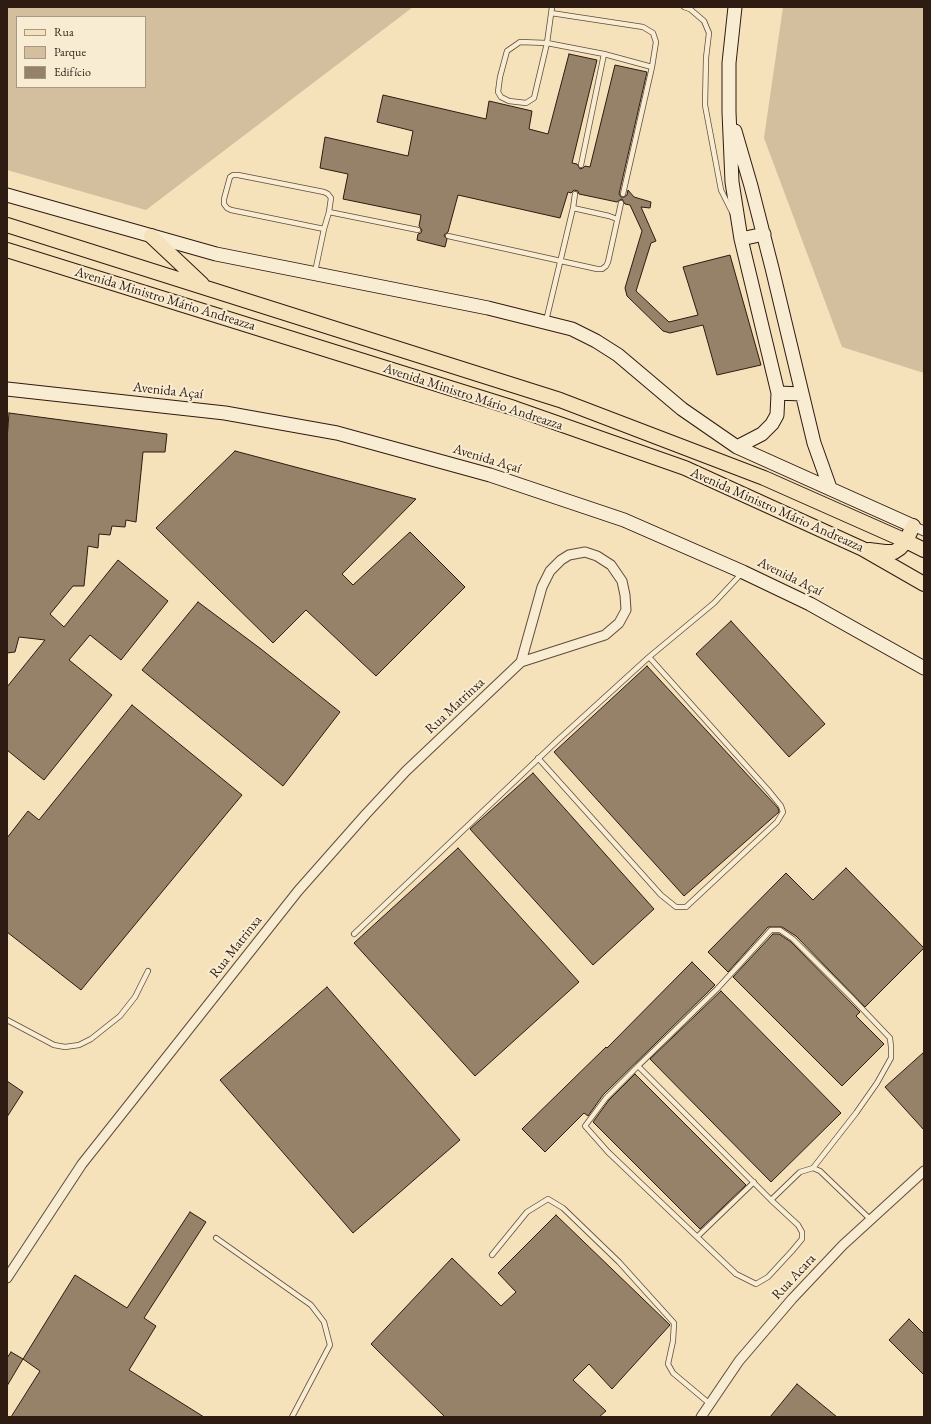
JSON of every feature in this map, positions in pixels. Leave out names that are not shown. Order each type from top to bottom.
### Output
[{"type":"main road","name":"Avenida Ministro Mário Andreazza","points":[[7,224],[560,400],[764,478],[924,550]]},
{"type":"main road","points":[[151,236],[205,287]]},
{"type":"main road","name":"Avenida Ministro Mário Andreazza","points":[[7,250],[514,408],[685,468],[863,549],[924,584]]},
{"type":"main road","points":[[863,549],[894,552],[900,548],[918,528]]},
{"type":"street","points":[[735,7],[729,63],[729,112],[732,182],[741,239],[778,394],[777,415],[772,424],[762,434],[737,447]]},
{"type":"street","points":[[729,112],[764,234],[814,443],[830,488]]},
{"type":"street","points":[[7,195],[216,254],[488,308],[572,329],[596,341],[618,355],[682,409],[737,447],[918,528]]},
{"type":"street","points":[[741,239],[764,234]]},
{"type":"street","name":"Avenida Açaí","points":[[7,389],[225,414],[336,433],[490,475],[624,520],[743,572],[810,604],[924,668]]},
{"type":"street","points":[[778,394],[802,394]]},
{"type":"street","name":"Rua Matrinxa","points":[[7,1278],[82,1164],[298,891],[406,771],[521,662],[605,635],[619,623],[626,610],[625,595],[622,581],[611,565],[597,556],[585,552],[569,555],[561,560],[550,571],[542,587],[521,662]]},
{"type":"street","name":"Rua Acara","points":[[701,1417],[739,1361],[792,1299],[843,1245],[924,1171]]},
{"type":"lane","points":[[552,7],[547,43],[534,98],[526,103],[509,101],[501,97],[498,92],[500,77],[508,51],[520,42],[547,43],[604,54],[652,67]]},
{"type":"lane","points":[[684,7],[690,9],[704,21],[709,33],[706,58],[705,105],[721,190],[738,220]]},
{"type":"lane","points":[[551,13],[642,27],[653,33],[656,42],[652,67],[623,194]]},
{"type":"lane","points":[[581,165],[604,54]]},
{"type":"lane","points":[[315,273],[329,212],[330,198],[328,194],[238,175],[230,177],[224,199],[224,204],[227,208],[324,229]]},
{"type":"lane","points":[[546,323],[575,194]]},
{"type":"lane","points":[[448,236],[602,269],[608,262],[621,203]]},
{"type":"lane","points":[[573,208],[617,219]]},
{"type":"lane","points":[[329,212],[418,230]]},
{"type":"lane","points":[[354,934],[538,758],[649,657],[714,603],[743,572]]},
{"type":"lane","points":[[538,758],[661,895],[676,906],[686,907],[776,822],[783,812],[781,806],[768,790],[649,657]]},
{"type":"lane","points":[[638,1066],[771,1200],[798,1225],[802,1232],[802,1239],[792,1251],[768,1277],[756,1284],[736,1274],[608,1152],[585,1126],[606,1098],[638,1066],[717,988],[771,930],[780,930],[793,939],[851,997],[890,1038],[891,1058],[877,1083],[856,1114],[813,1168],[800,1172],[771,1200]]},
{"type":"lane","points":[[7,1020],[54,1045],[65,1047],[79,1045],[91,1039],[120,1016],[135,997],[148,972]]},
{"type":"lane","points":[[813,1168],[820,1171],[871,1220]]},
{"type":"lane","points":[[698,1237],[754,1182]]},
{"type":"lane","points":[[492,1255],[527,1212],[548,1199],[563,1208],[619,1262],[674,1323],[673,1341],[668,1364],[673,1373],[710,1404]]},
{"type":"lane","points":[[216,1238],[311,1305],[324,1322],[330,1345],[292,1417]]},
{"type":"green space","points":[[7,7],[413,7],[146,210],[7,170]]},
{"type":"green space","points":[[783,7],[924,7],[924,373],[842,347],[764,138]]},
{"type":"building","points":[[569,54],[597,60],[572,163],[577,164],[580,169],[585,166],[590,167],[615,65],[647,72],[619,194],[621,197],[624,197],[627,195],[628,190],[634,197],[651,202],[650,208],[641,207],[656,241],[651,243],[636,291],[669,322],[698,315],[683,267],[730,255],[761,365],[717,375],[703,325],[670,333],[663,331],[627,296],[625,288],[642,231],[630,205],[625,204],[622,199],[617,202],[579,194],[578,191],[574,190],[571,193],[568,192],[560,218],[458,195],[448,232],[444,235],[447,239],[445,247],[417,240],[418,234],[421,233],[422,230],[419,226],[421,215],[343,199],[348,174],[320,168],[325,137],[408,156],[413,131],[377,122],[383,95],[486,119],[489,101],[532,111],[529,129],[548,134]]},
{"type":"building","points":[[9,413],[167,434],[165,452],[143,452],[136,522],[126,520],[125,527],[112,526],[110,535],[99,534],[98,548],[88,546],[84,586],[73,586],[50,614],[64,627],[118,560],[168,601],[121,660],[90,635],[69,660],[112,695],[44,780],[7,750],[7,687],[45,640],[19,637],[15,652],[7,653],[7,440]]},
{"type":"building","points":[[235,451],[416,499],[342,574],[353,585],[410,532],[465,587],[376,676],[306,610],[273,643],[156,528]]},
{"type":"building","points":[[198,602],[261,649],[340,712],[283,786],[142,670]]},
{"type":"building","points":[[731,621],[825,724],[789,757],[696,654]]},
{"type":"building","points":[[647,666],[778,808],[779,812],[684,896],[554,752]]},
{"type":"building","points":[[132,705],[242,795],[81,990],[7,932],[7,838],[28,811],[39,820]]},
{"type":"building","points":[[533,773],[654,909],[593,965],[470,829]]},
{"type":"building","points":[[458,848],[579,982],[475,1076],[354,943]]},
{"type":"building","points":[[846,868],[924,948],[865,1007],[796,936],[782,927],[768,927],[728,972],[708,952],[786,873],[813,900]]},
{"type":"building","points":[[773,934],[779,934],[791,942],[860,1012],[856,1016],[884,1044],[842,1086],[733,977]]},
{"type":"building","points":[[692,962],[715,985],[603,1095],[588,1116],[584,1113],[545,1152],[522,1129],[606,1047],[607,1048]]},
{"type":"building","points":[[327,987],[460,1140],[353,1233],[220,1080]]},
{"type":"building","points":[[721,991],[841,1113],[771,1182],[650,1059]]},
{"type":"building","points":[[924,1052],[924,1130],[885,1087]]},
{"type":"building","points":[[635,1074],[746,1185],[700,1229],[593,1122],[609,1100]]},
{"type":"building","points":[[7,1081],[23,1092],[7,1117]]},
{"type":"building","points":[[190,1212],[206,1222],[144,1318],[156,1326],[129,1370],[204,1417],[11,1417],[40,1371],[23,1359],[75,1275],[127,1308]]},
{"type":"building","points":[[556,1215],[670,1325],[612,1389],[589,1364],[573,1380],[606,1411],[599,1417],[445,1417],[371,1344],[452,1258],[501,1306],[516,1292],[498,1273]]},
{"type":"building","points":[[909,1319],[924,1334],[924,1375],[889,1340]]},
{"type":"building","points":[[11,1352],[23,1359],[7,1386],[7,1358]]},
{"type":"building","points":[[797,1384],[837,1417],[770,1417]]}]
